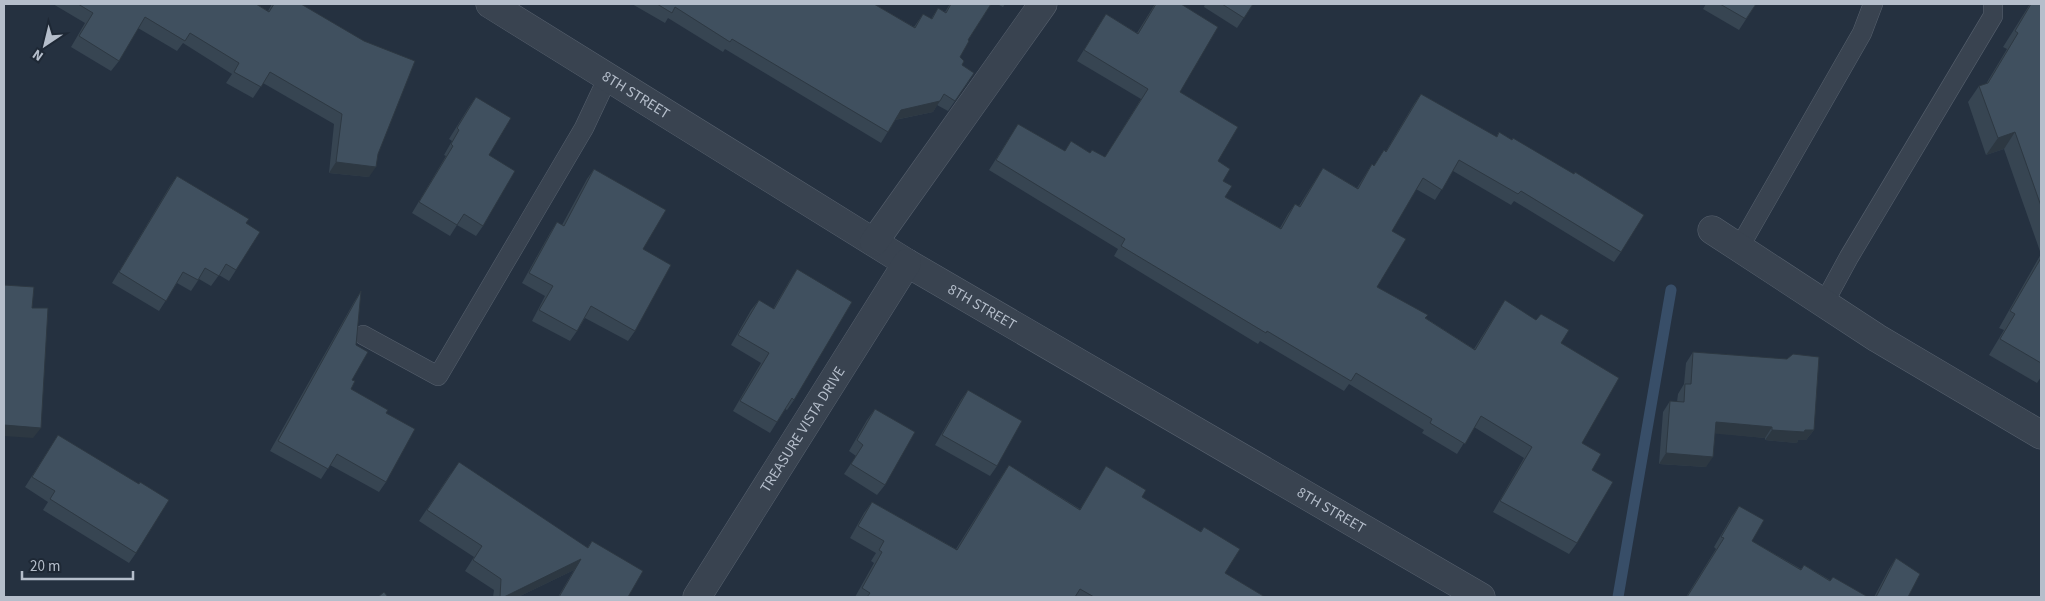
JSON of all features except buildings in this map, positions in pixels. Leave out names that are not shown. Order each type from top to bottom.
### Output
[{"type":"street","name":"8TH STREET","points":[[490,4],[907,263],[1480,597]]},
{"type":"street","points":[[874,242],[1043,4]]},
{"type":"street","points":[[1712,230],[1878,338],[2041,435]]},
{"type":"street","name":"TREASURE VISTA DRIVE","points":[[697,597],[907,263]]},
{"type":"lane","points":[[1739,248],[1862,34],[1873,4]]},
{"type":"lane","points":[[1824,303],[1854,249],[1993,16],[1993,4]]},
{"type":"lane","points":[[363,335],[438,376],[584,128],[608,77]]},
{"type":"waterway","points":[[1618,597],[1671,290]]}]
